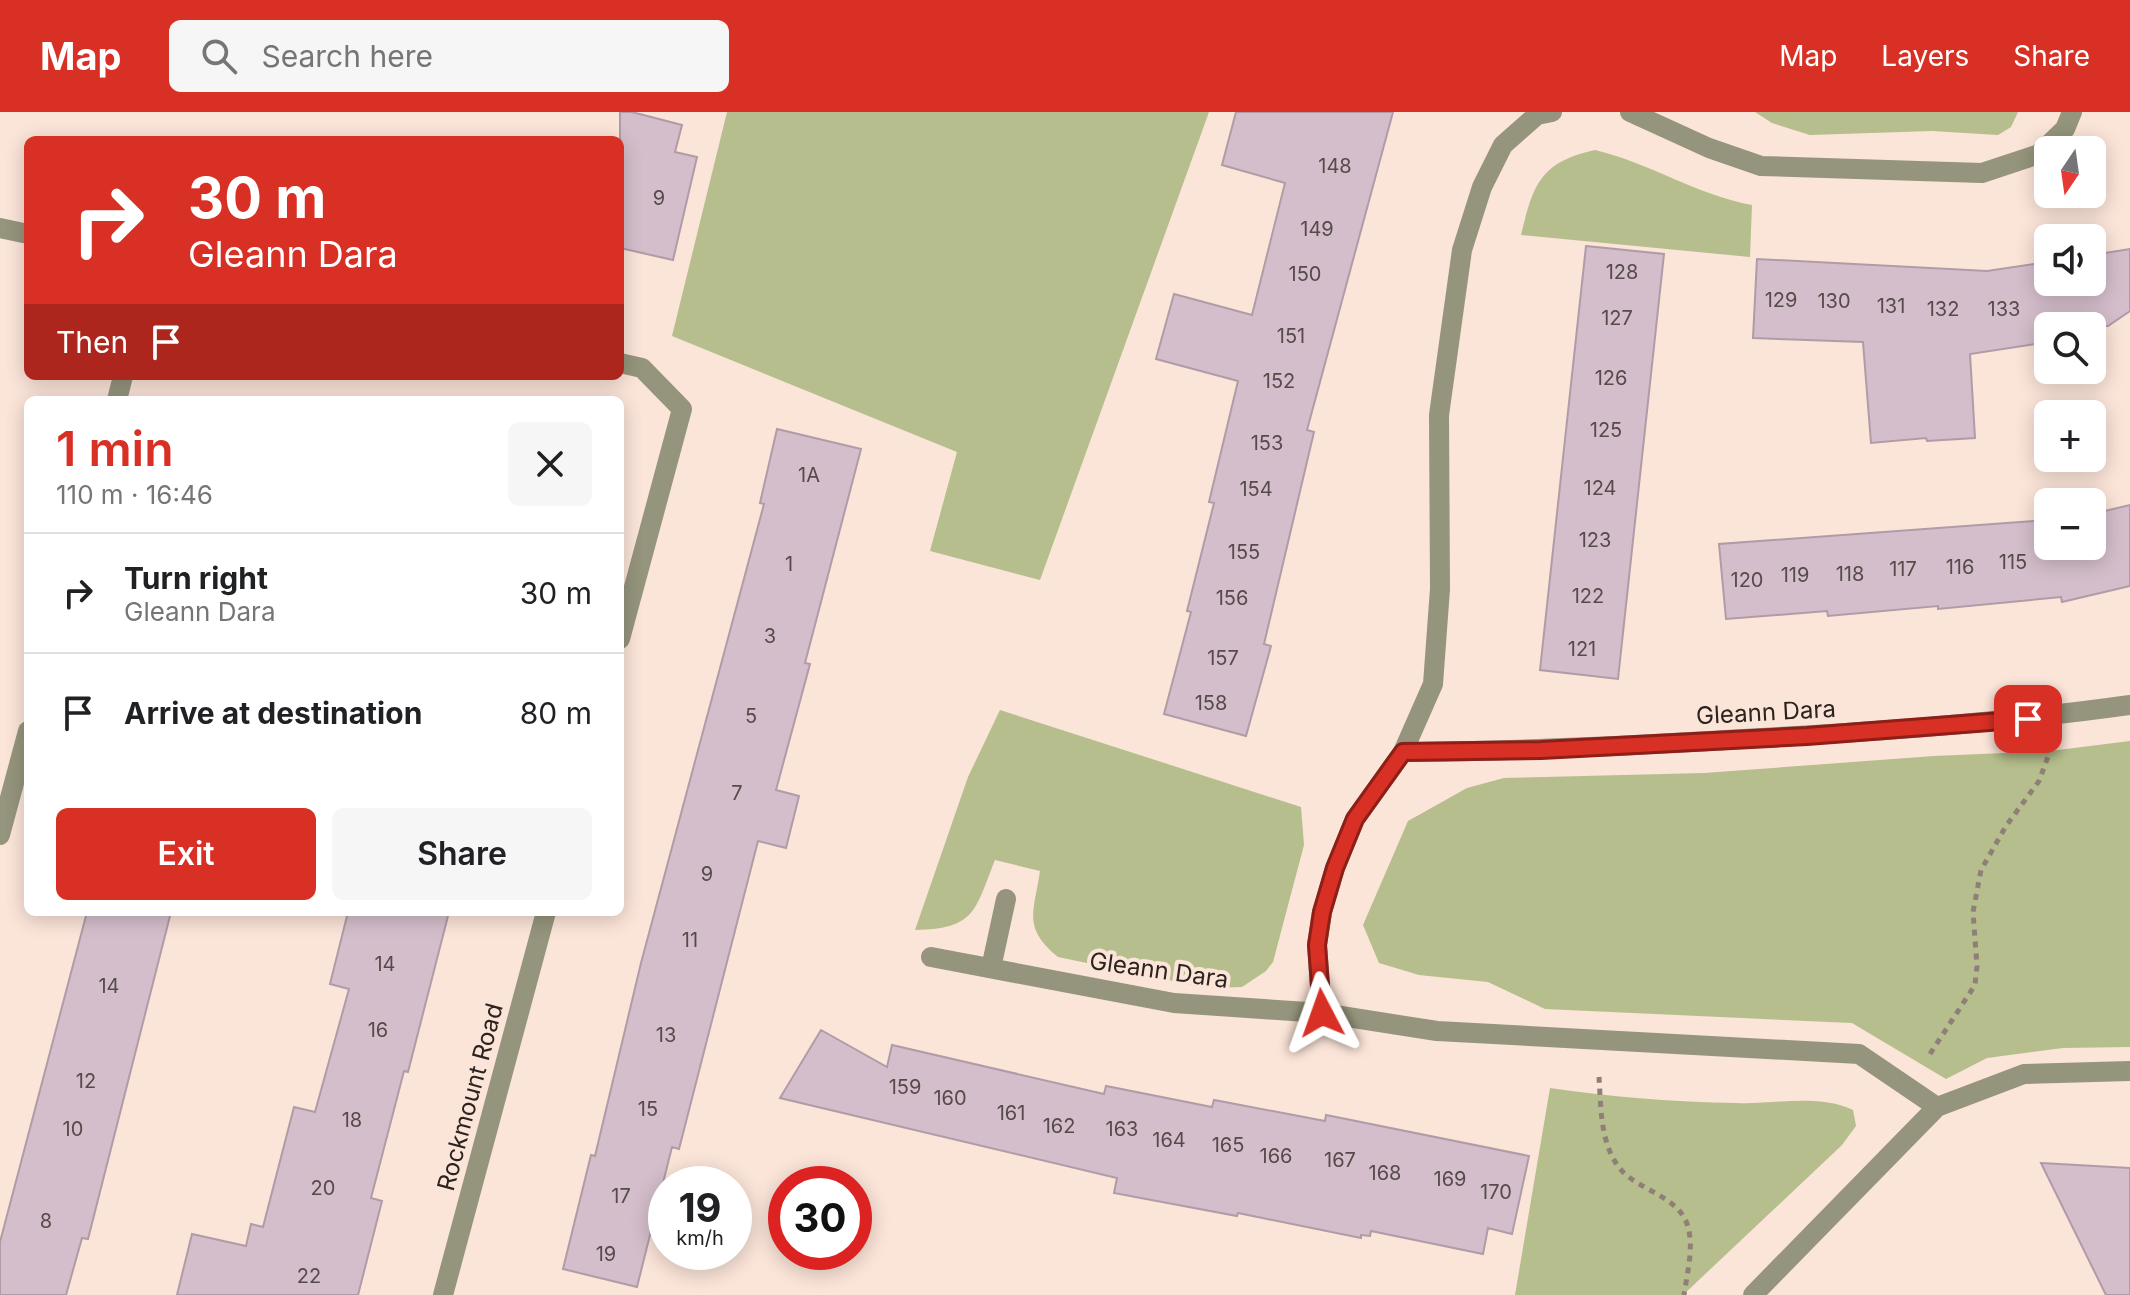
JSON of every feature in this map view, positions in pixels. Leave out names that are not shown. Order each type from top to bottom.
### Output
[{"type":"street","points":[[1322,1013],[1317,945],[1322,912],[1335,868],[1355,819],[1403,752],[1433,684],[1440,589],[1439,415],[1462,250],[1482,187],[1503,145],[1537,115],[1552,112]]},
{"type":"street","points":[[1630,112],[1709,148],[1761,166],[1982,173],[2039,154],[2065,129],[2072,112]]},
{"type":"street","points":[[0,228],[24,233]]},
{"type":"street","points":[[624,364],[642,368],[682,409],[624,624]]},
{"type":"street","name":"Gleann Dara","points":[[1403,752],[1541,750],[1807,736],[2047,717],[2130,705]]},
{"type":"street","points":[[0,835],[24,746]]},
{"type":"street","points":[[991,968],[1006,899]]},
{"type":"street","name":"Rockmount Road","points":[[443,1295],[545,916]]},
{"type":"street","name":"Gleann Dara","points":[[931,957],[1174,1003],[1322,1013],[1437,1031],[1859,1054],[1937,1107]]},
{"type":"street","points":[[1753,1295],[1937,1107],[2024,1074],[2130,1071]]},
{"type":"path","points":[[1895,1079],[1926,1060],[1975,985],[1977,966],[1973,912],[1981,870],[2006,826],[2039,781],[2050,751],[2047,717]]},
{"type":"path","points":[[1596,1040],[1604,1135],[1614,1157],[1623,1172],[1680,1212],[1688,1226],[1684,1295]]},
{"type":"green space","points":[[727,112],[1209,112],[1040,580],[930,551],[957,452],[672,336]]},
{"type":"green space","points":[[1755,112],[2018,112],[2011,127],[1998,135],[1932,131],[1810,135],[1772,123]]},
{"type":"green space","points":[[1595,150],[1712,194],[1752,205],[1750,257],[1521,235],[1530,202],[1542,178],[1562,161]]},
{"type":"green space","points":[[1000,710],[1301,807],[1304,845],[1273,962],[1266,971],[1242,987],[1207,988],[1058,957],[1039,937],[1035,928],[1033,918],[1040,871],[995,860],[977,904],[962,921],[935,929],[915,930],[968,777]]},
{"type":"green space","points":[[2130,741],[2130,1047],[2063,1048],[1987,1058],[1946,1079],[1852,1023],[1545,1009],[1488,982],[1419,975],[1379,963],[1363,925],[1408,821],[1467,788],[1504,778],[1704,773],[2050,751]]},
{"type":"green space","points":[[1550,1088],[1689,1102],[1825,1102],[1853,1110],[1856,1126],[1842,1145],[1683,1295],[1515,1295]]},
{"type":"building","points":[[620,112],[632,112],[682,125],[675,152],[697,157],[673,260],[624,249],[624,136],[620,136]]},
{"type":"building","points":[[1236,112],[1393,112],[1307,430],[1314,432],[1264,644],[1271,646],[1246,736],[1164,714],[1191,612],[1187,611],[1214,503],[1209,502],[1238,381],[1156,359],[1174,294],[1252,315],[1285,183],[1222,165]]},
{"type":"building","points":[[1586,246],[1664,254],[1618,679],[1540,670]]},
{"type":"building","points":[[2130,249],[2130,311],[2108,326],[2106,312],[2034,312],[2034,344],[1970,354],[1975,438],[1871,443],[1863,342],[1753,338],[1757,259],[1987,271],[2034,264],[2034,296],[2106,296],[2106,253]]},
{"type":"building","points":[[777,429],[861,449],[805,663],[810,664],[776,790],[799,796],[786,848],[758,841],[679,1149],[672,1147],[667,1166],[648,1166],[648,1243],[637,1287],[563,1269],[764,504],[760,503]]},
{"type":"building","points":[[2130,505],[2130,586],[2062,602],[2061,597],[1938,609],[1938,606],[1828,616],[1827,611],[1726,619],[1719,544],[2034,521],[2034,560],[2106,560],[2106,511]]},
{"type":"building","points":[[86,916],[170,916],[88,1239],[82,1238],[66,1295],[0,1295],[0,1242]]},
{"type":"building","points":[[347,916],[448,916],[408,1072],[404,1071],[371,1198],[382,1201],[358,1295],[177,1295],[192,1234],[246,1246],[251,1224],[263,1227],[294,1107],[315,1112],[349,989],[330,984]]},
{"type":"building","points":[[821,1030],[887,1067],[892,1045],[1104,1094],[1106,1086],[1212,1107],[1214,1100],[1325,1121],[1326,1115],[1529,1156],[1512,1234],[1488,1228],[1483,1254],[1371,1231],[1370,1236],[1361,1235],[1361,1238],[1238,1213],[1237,1216],[1114,1193],[1117,1178],[780,1098]]},
{"type":"building","points":[[2041,1163],[2130,1168],[2130,1295],[2106,1295]]},
{"type":"route","points":[[1322,1013],[1317,945],[1322,912],[1335,868],[1355,819],[1403,752],[1541,750],[1807,736],[2028,719]]}]
